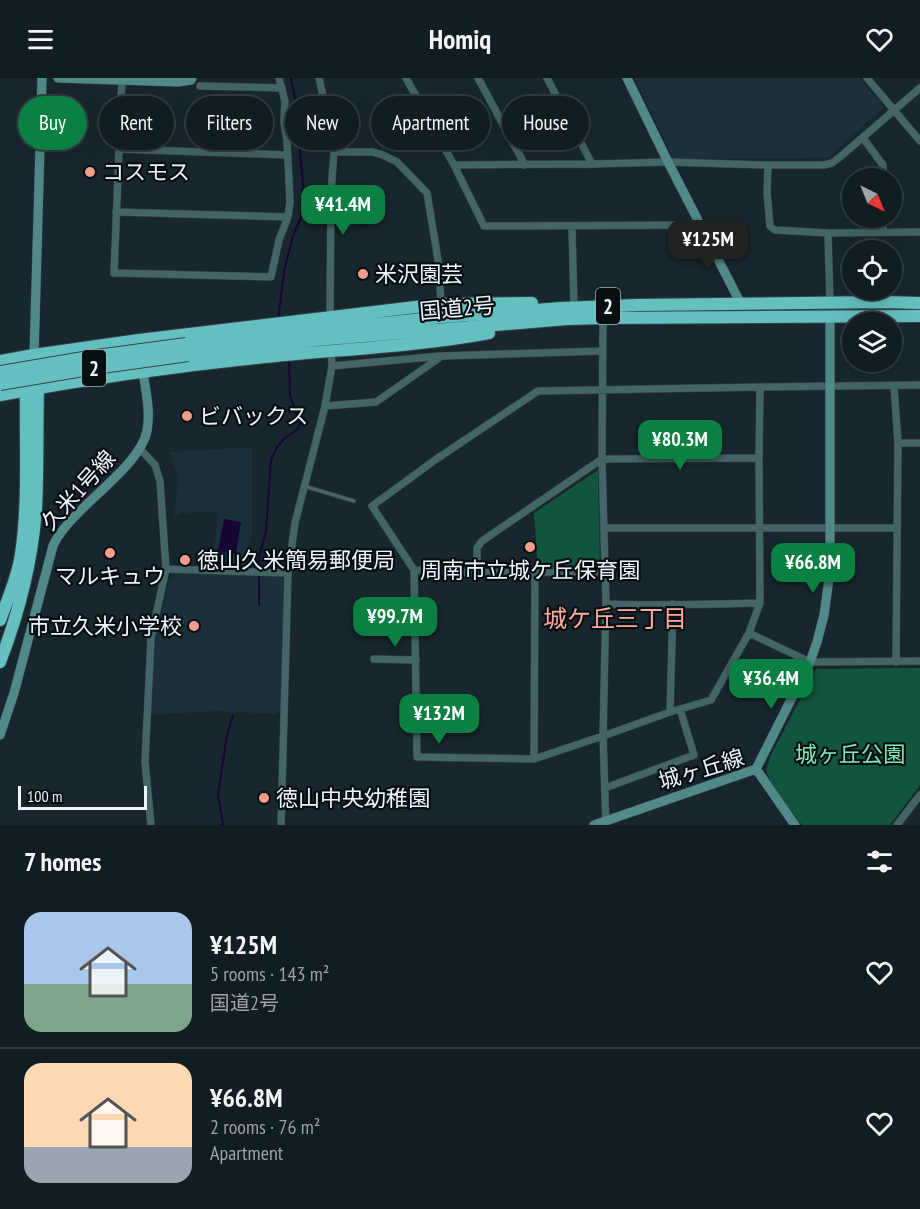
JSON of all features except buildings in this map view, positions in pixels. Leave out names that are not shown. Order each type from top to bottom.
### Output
[{"type":"highway","name":"2","points":[[0,395],[143,372],[277,356],[296,337],[330,318],[441,304],[540,303],[568,312]]},
{"type":"highway","name":"国道2号","points":[[0,372],[89,357],[187,350],[442,317],[568,312],[637,305],[920,303]]},
{"type":"highway","name":"2","points":[[0,361],[139,340],[274,324],[296,337],[331,351],[452,340],[568,312]]},
{"type":"highway","name":"国道2号","points":[[568,312],[603,318],[920,316]]},
{"type":"highway","name":"国道2号","points":[[0,384],[187,350]]},
{"type":"highway","points":[[0,620],[21,556],[34,355]]},
{"type":"highway","points":[[0,662],[20,601],[32,543],[36,509],[32,389]]},
{"type":"street","points":[[34,355],[42,78]]},
{"type":"street","points":[[58,78],[178,82],[192,78]]},
{"type":"street","points":[[120,150],[114,273],[272,277],[279,240],[288,216],[290,202],[284,122],[285,101],[279,78]]},
{"type":"street","points":[[320,78],[334,152],[331,192],[330,318]]},
{"type":"street","points":[[406,78],[454,165],[484,226],[700,225]]},
{"type":"street","points":[[478,78],[525,165]]},
{"type":"street","points":[[547,78],[592,164]]},
{"type":"street","points":[[627,78],[741,304]]},
{"type":"street","points":[[867,78],[920,141]]},
{"type":"street","points":[[122,80],[122,96]]},
{"type":"street","points":[[200,86],[282,88]]},
{"type":"street","points":[[454,165],[668,162],[824,165],[832,163],[920,88]]},
{"type":"street","points":[[863,138],[883,168]]},
{"type":"street","points":[[148,150],[287,155]]},
{"type":"street","points":[[334,152],[372,152],[383,155],[397,162],[427,193],[439,266],[441,304]]},
{"type":"street","points":[[768,165],[767,192],[770,226],[775,230],[828,234],[920,232]]},
{"type":"street","points":[[116,212],[288,216]]},
{"type":"street","points":[[568,312],[572,226]]},
{"type":"street","points":[[828,234],[830,303]]},
{"type":"street","points":[[756,769],[810,662],[824,615],[830,572],[830,317]]},
{"type":"street","points":[[603,318],[602,459],[606,604],[603,736],[606,823]]},
{"type":"street","name":"久米1号線","points":[[0,735],[14,693],[53,546],[73,518],[127,465],[147,434],[148,418],[139,340]]},
{"type":"street","points":[[281,825],[288,573],[295,523],[325,406],[332,366],[331,351]]},
{"type":"street","points":[[332,366],[442,356],[602,351]]},
{"type":"street","points":[[325,406],[376,402],[442,356]]},
{"type":"street","points":[[894,386],[898,443],[896,662]]},
{"type":"street","points":[[760,387],[760,603],[749,633],[711,700],[534,759],[417,757],[414,570],[372,506],[435,460],[538,391],[760,387],[920,386]]},
{"type":"street","points":[[898,443],[920,443]]},
{"type":"street","points":[[140,448],[156,465],[160,481],[166,569],[151,638],[145,762],[151,825]]},
{"type":"street","points":[[477,573],[477,548],[482,541],[602,459],[759,458]]},
{"type":"street","points":[[604,528],[897,528]]},
{"type":"street","points":[[166,569],[288,573]]},
{"type":"street","points":[[414,570],[477,573],[605,573]]},
{"type":"street","points":[[534,759],[535,572]]},
{"type":"street","points":[[606,604],[644,606],[760,603]]},
{"type":"street","points":[[670,712],[673,604]]},
{"type":"street","points":[[749,633],[810,662],[920,661]]},
{"type":"street","points":[[374,659],[416,660]]},
{"type":"street","points":[[605,788],[694,755],[680,709]]},
{"type":"street","name":"城ヶ丘線","points":[[594,825],[606,823],[756,769],[795,825]]},
{"type":"street","points":[[897,825],[920,795]]},
{"type":"lane","points":[[304,486],[354,501]]},
{"type":"shaded area","points":[[634,78],[860,78],[884,107],[828,158],[674,159]]},
{"type":"shaded area","points":[[252,447],[252,534],[245,566],[249,574],[284,577],[281,709],[275,714],[217,711],[151,715],[154,640],[169,579],[177,573],[211,572],[218,512],[181,513],[174,518],[178,478],[170,452]]},
{"type":"shaded area","points":[[224,519],[241,522],[236,554],[218,551]]},
{"type":"green space","points":[[598,470],[600,568],[538,568],[534,513]]},
{"type":"green space","name":"城ヶ丘公園","points":[[920,668],[920,785],[890,825],[802,825],[771,784],[766,770],[771,755],[816,669]]},
{"type":"waterway","points":[[280,320],[284,271],[293,236],[301,217],[303,185],[296,103],[291,78]]},
{"type":"waterway","points":[[259,605],[259,557],[266,531],[271,460],[277,447],[297,430],[300,424],[290,396],[289,360]]},
{"type":"waterway","points":[[223,825],[218,795],[227,735],[233,716]]},
{"type":"place","name":"コスモス","points":[[90,172]]},
{"type":"place","name":"米沢園芸","points":[[363,274]]},
{"type":"place","name":"ビバックス","points":[[187,416]]},
{"type":"place","name":"周南市立城ケ丘保育園","points":[[530,547]]},
{"type":"place","name":"マルキュウ","points":[[110,553]]},
{"type":"place","name":"徳山久米簡易郵便局","points":[[185,560]]},
{"type":"place","name":"市立久米小学校","points":[[194,626]]},
{"type":"place","name":"徳山中央幼稚園","points":[[264,798]]},
{"type":"district","name":"城ケ丘三丁目","points":[[615,618]]}]
